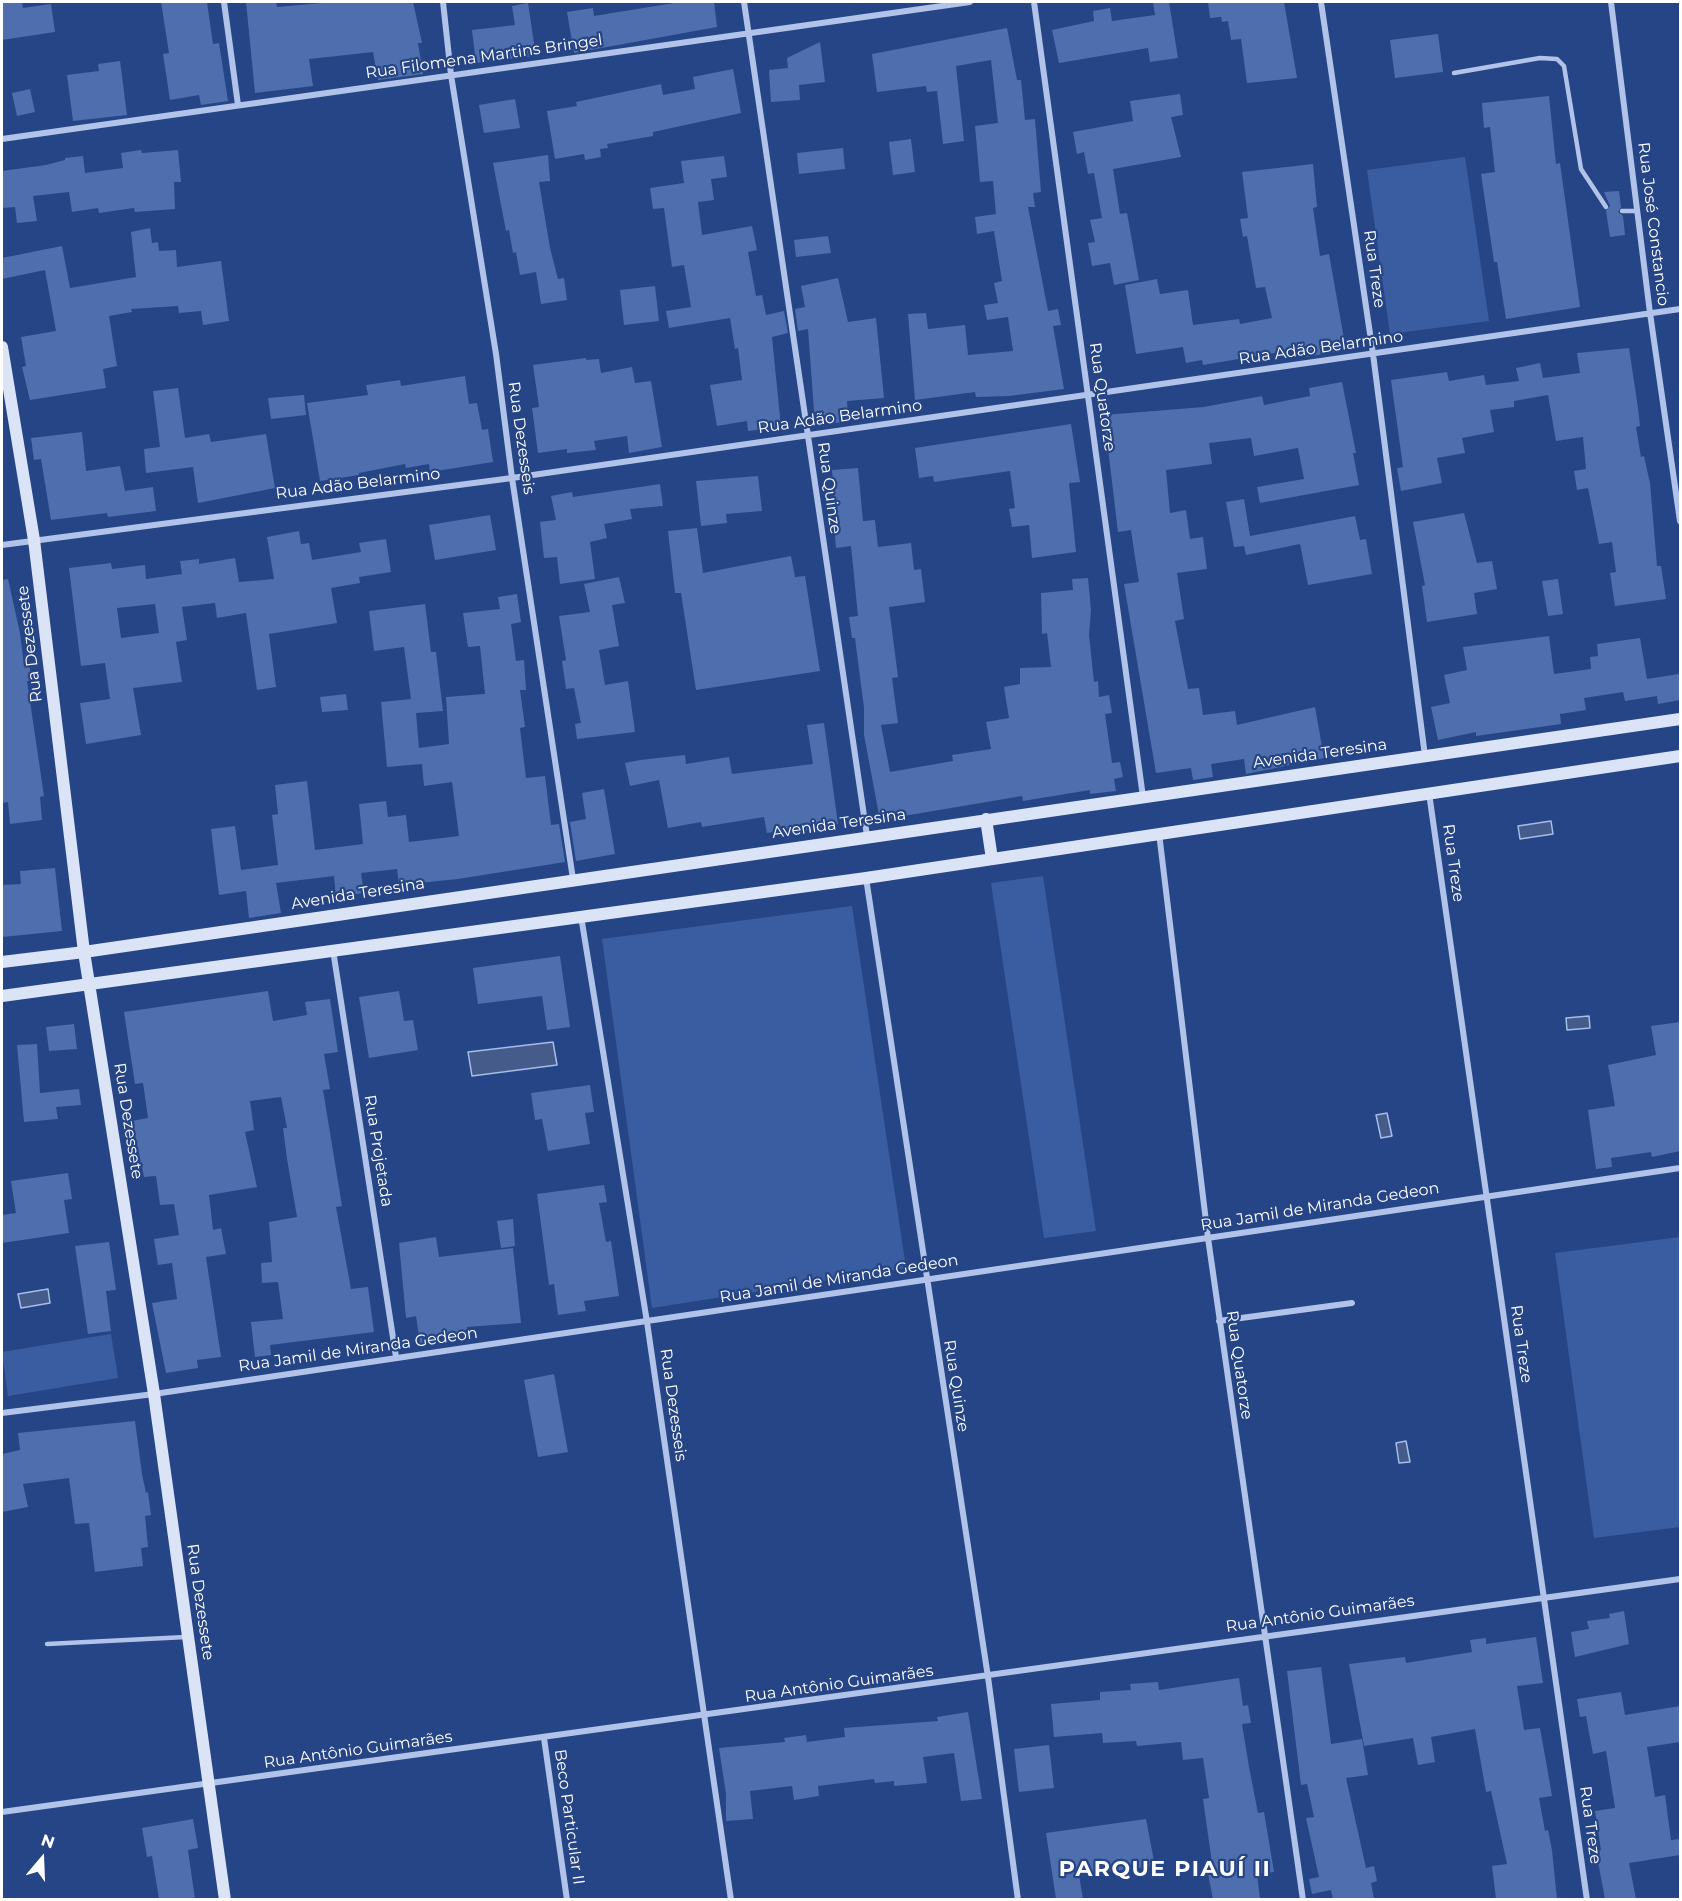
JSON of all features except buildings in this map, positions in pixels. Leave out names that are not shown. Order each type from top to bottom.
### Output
[{"type":"main road","name":"Rua Dezessete","points":[[2,347],[34,540],[84,952],[154,1394],[225,1899]]},
{"type":"main road","name":"Avenida Teresina","points":[[2,962],[84,952],[1680,719]]},
{"type":"main road","points":[[2,996],[333,949],[867,878],[1680,756]]},
{"type":"main road","points":[[986,819],[992,859]]},
{"type":"street","points":[[224,2],[238,105]]},
{"type":"street","name":"Rua Dezesseis","points":[[443,2],[451,75],[496,354],[512,478],[573,879]]},
{"type":"street","name":"Rua Quinze","points":[[744,2],[867,836]]},
{"type":"street","name":"Rua Filomena Martins Bringel","points":[[2,139],[970,2]]},
{"type":"street","name":"Rua Quatorze","points":[[1034,2],[1143,796]]},
{"type":"street","name":"Rua Treze","points":[[1321,2],[1373,354],[1425,756]]},
{"type":"street","name":"Rua José Constancio","points":[[1611,2],[1650,313],[1680,521]]},
{"type":"street","name":"Rua Adão Belarmino","points":[[2,544],[512,478],[1680,309]]},
{"type":"street","name":"Rua Treze","points":[[1429,793],[1587,1899]]},
{"type":"street","name":"Rua Quatorze","points":[[1159,833],[1219,1320],[1304,1899]]},
{"type":"street","name":"Rua Quinze","points":[[867,878],[926,1280],[988,1677],[1018,1899]]},
{"type":"street","name":"Rua Dezesseis","points":[[581,916],[647,1322],[731,1899]]},
{"type":"street","name":"Rua Projetada","points":[[333,949],[396,1357]]},
{"type":"street","name":"Rua Jamil de Miranda Gedeon","points":[[2,1413],[154,1394],[1680,1168]]},
{"type":"street","points":[[1219,1320],[1352,1303]]},
{"type":"street","name":"Rua Antônio Guimarães","points":[[2,1812],[988,1677],[1264,1635],[1680,1579]]},
{"type":"street","name":"Beco Particular II","points":[[544,1738],[567,1899]]},
{"type":"lane","points":[[1454,73],[1540,58],[1557,59],[1564,66],[1581,169],[1606,207]]},
{"type":"lane","points":[[1622,211],[1637,211]]},
{"type":"lane","points":[[47,1644],[189,1637]]},
{"type":"shaded area","points":[[1465,157],[1489,321],[1390,334],[1367,170]]},
{"type":"shaded area","points":[[1551,821],[1553,834],[1520,839],[1518,826]]},
{"type":"shaded area","points":[[1043,876],[1096,1231],[1044,1238],[991,883]]},
{"type":"shaded area","points":[[852,906],[906,1268],[652,1308],[602,939]]},
{"type":"shaded area","points":[[1589,1016],[1590,1028],[1567,1030],[1566,1018]]},
{"type":"shaded area","points":[[553,1042],[557,1065],[472,1076],[468,1052]]},
{"type":"shaded area","points":[[1387,1113],[1392,1136],[1381,1138],[1376,1115]]},
{"type":"shaded area","points":[[1680,1237],[1680,1527],[1594,1538],[1555,1253]]},
{"type":"shaded area","points":[[48,1289],[50,1303],[21,1308],[18,1294]]},
{"type":"shaded area","points":[[111,1334],[118,1378],[8,1396],[2,1352]]},
{"type":"shaded area","points":[[1406,1441],[1410,1462],[1399,1463],[1396,1443]]},
{"type":"district","name":"PARQUE PIAUÍ II","points":[[1165,1870]]}]
